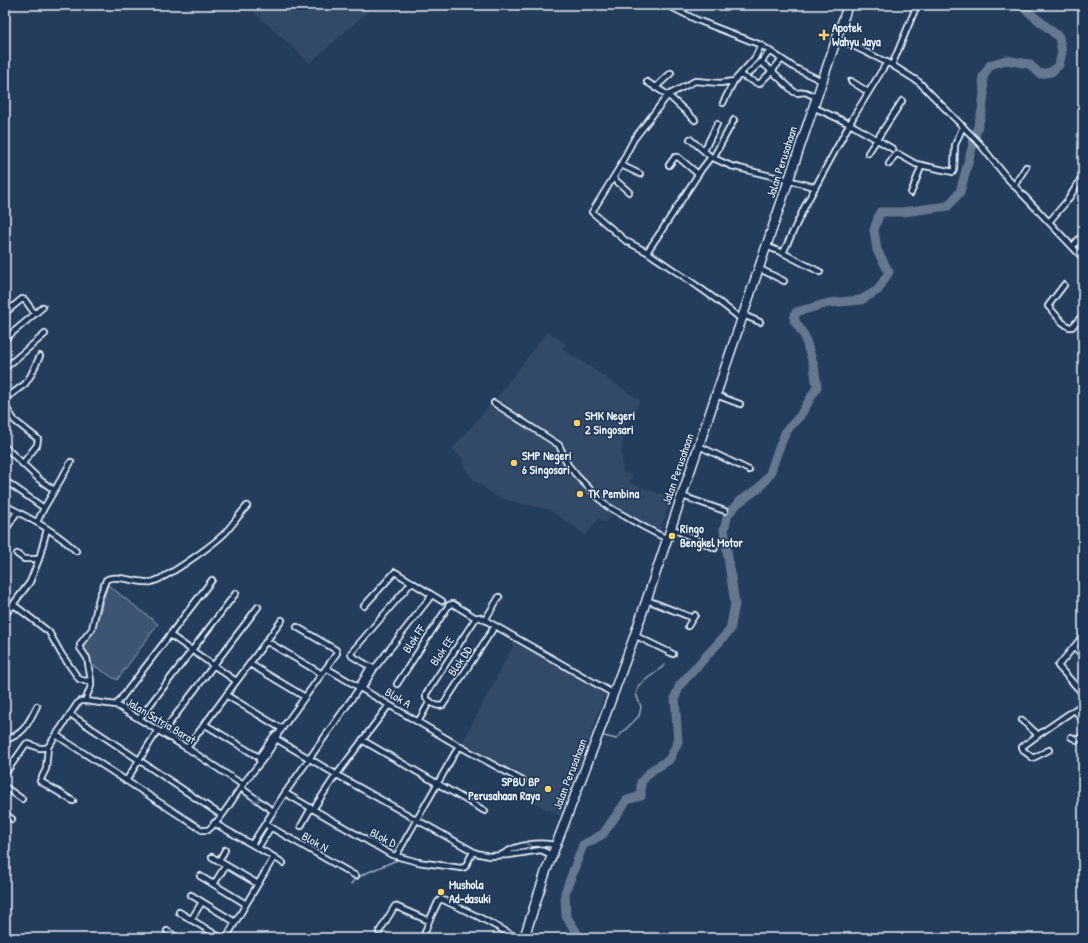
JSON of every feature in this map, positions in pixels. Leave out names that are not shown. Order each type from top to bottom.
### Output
[{"type":"main road","name":"Jalan Perusahaan","points":[[524,938],[552,855],[614,694],[647,600],[848,5]]},
{"type":"street","points":[[667,5],[697,20],[761,45],[781,60],[822,81]]},
{"type":"street","points":[[892,65],[918,5]]},
{"type":"street","points":[[837,38],[887,62],[919,82],[979,143],[1014,186],[1083,258]]},
{"type":"street","points":[[724,103],[734,80],[757,56],[761,45]]},
{"type":"street","points":[[749,73],[770,51]]},
{"type":"street","points":[[740,75],[759,84],[781,60]]},
{"type":"street","points":[[761,62],[794,92],[805,92],[816,97]]},
{"type":"street","points":[[783,253],[797,221],[815,187],[868,92],[887,62]]},
{"type":"street","points":[[656,88],[671,73]]},
{"type":"street","points":[[734,80],[720,83],[695,81],[668,95],[634,139],[621,165],[592,213],[626,240],[698,286],[742,318],[760,322]]},
{"type":"street","points":[[851,81],[868,92]]},
{"type":"street","points":[[647,82],[668,95],[695,120]]},
{"type":"street","points":[[868,153],[902,100]]},
{"type":"street","points":[[813,107],[850,124],[893,149]]},
{"type":"street","points":[[647,252],[698,174],[712,158],[734,120]]},
{"type":"street","points":[[704,150],[717,124]]},
{"type":"street","points":[[889,164],[895,155],[898,154],[915,163],[953,172],[955,145],[962,126]]},
{"type":"street","points":[[690,139],[712,158],[731,166],[815,187]]},
{"type":"street","points":[[669,165],[674,158],[678,157],[698,174]]},
{"type":"street","points":[[621,165],[640,174]]},
{"type":"street","points":[[911,193],[922,165]]},
{"type":"street","points":[[1014,186],[1026,168]]},
{"type":"street","points":[[1049,222],[1064,205],[1083,176]]},
{"type":"street","points":[[613,178],[629,192]]},
{"type":"street","points":[[1073,246],[1083,234]]},
{"type":"street","points":[[766,246],[820,272]]},
{"type":"street","points":[[758,268],[784,281]]},
{"type":"street","points":[[1064,285],[1048,306],[1062,322],[1069,327],[1072,327],[1083,314]]},
{"type":"street","points":[[5,313],[22,299],[25,300],[35,314]]},
{"type":"street","points":[[5,339],[43,307]]},
{"type":"street","points":[[5,368],[45,334]]},
{"type":"street","points":[[5,399],[25,384],[40,356]]},
{"type":"street","points":[[716,395],[740,404]]},
{"type":"street","points":[[494,403],[559,445],[567,462],[578,477],[607,506],[667,539]]},
{"type":"street","points":[[5,406],[19,424],[38,439],[37,445],[23,464]]},
{"type":"street","points":[[699,446],[749,470]]},
{"type":"street","points":[[5,447],[40,480],[54,490]]},
{"type":"street","points":[[37,522],[71,462]]},
{"type":"street","points":[[10,484],[44,508]]},
{"type":"street","points":[[682,496],[725,512]]},
{"type":"street","points":[[5,505],[37,522],[65,541],[76,551]]},
{"type":"street","points":[[73,802],[40,781],[46,769],[48,747],[77,704],[86,698],[92,686],[87,658],[80,648],[80,644],[92,629],[99,598],[106,580],[111,578],[148,582],[162,578],[189,561],[221,537],[246,506]]},
{"type":"street","points":[[5,531],[17,512]]},
{"type":"street","points":[[671,528],[715,548]]},
{"type":"street","points":[[5,615],[30,582],[39,559],[47,529]]},
{"type":"street","points":[[17,554],[24,559],[39,559]]},
{"type":"street","points":[[364,606],[394,572],[442,601]]},
{"type":"street","points":[[116,705],[212,580]]},
{"type":"street","points":[[372,668],[352,656],[351,653],[412,582]]},
{"type":"street","points":[[139,719],[236,593]]},
{"type":"street","points":[[252,844],[285,793],[361,688],[372,668],[432,595]]},
{"type":"street","points":[[486,620],[499,597]]},
{"type":"street","points":[[5,600],[49,632],[79,679],[85,681],[91,680]]},
{"type":"street","points":[[647,600],[694,617],[688,626]]},
{"type":"street","name":"Blok FF","points":[[397,684],[449,605],[452,604],[476,618]]},
{"type":"street","points":[[126,781],[139,759],[160,731],[214,665],[258,607]]},
{"type":"street","points":[[476,618],[479,617],[486,620],[614,694]]},
{"type":"street","name":"Blok EE","points":[[430,701],[425,695],[476,618]]},
{"type":"street","points":[[187,748],[282,620]]},
{"type":"street","name":"Blok DD","points":[[430,701],[436,706],[442,705],[495,626]]},
{"type":"street","points":[[56,735],[202,830],[208,830],[222,815],[305,696],[337,654],[337,651],[297,627]]},
{"type":"street","points":[[170,635],[236,681]]},
{"type":"street","points":[[634,635],[672,654]]},
{"type":"street","points":[[1083,636],[1058,667],[1083,694]]},
{"type":"street","points":[[266,641],[322,674]]},
{"type":"street","points":[[1074,647],[1083,655]]},
{"type":"street","points":[[250,664],[305,696]]},
{"type":"street","name":"Blok A","points":[[326,668],[459,746],[523,781]]},
{"type":"street","points":[[226,695],[282,729]]},
{"type":"street","name":"Jalan Satria Barat","points":[[86,698],[116,705],[160,731],[242,786],[273,811]]},
{"type":"street","points":[[418,722],[430,701]]},
{"type":"street","points":[[1049,750],[1033,758],[1023,750],[1023,746],[1083,704]]},
{"type":"street","points":[[301,826],[310,810],[314,808],[362,740],[389,705]]},
{"type":"street","points":[[5,740],[14,737],[22,731],[37,706]]},
{"type":"street","points":[[1077,713],[1083,720]]},
{"type":"street","points":[[70,714],[222,815]]},
{"type":"street","points":[[1022,720],[1038,735]]},
{"type":"street","points":[[204,724],[260,759]]},
{"type":"street","points":[[1071,737],[1077,740],[1083,736]]},
{"type":"street","points":[[276,737],[337,775],[474,852],[489,856],[509,855],[538,850],[552,855]]},
{"type":"street","points":[[362,740],[485,811]]},
{"type":"street","points":[[5,774],[26,744],[40,748],[48,747]]},
{"type":"street","points":[[396,856],[459,746]]},
{"type":"street","points":[[5,787],[22,799]]},
{"type":"street","name":"Blok D","points":[[285,793],[392,855],[418,862],[461,868],[465,867],[474,852]]},
{"type":"street","points":[[5,814],[12,819]]},
{"type":"street","points":[[214,823],[283,863]]},
{"type":"street","name":"Blok N","points":[[265,824],[356,876]]},
{"type":"street","points":[[258,848],[271,828]]},
{"type":"street","points":[[500,855],[508,851],[538,843],[556,845]]},
{"type":"street","points":[[219,861],[225,850]]},
{"type":"street","points":[[212,857],[258,884]]},
{"type":"street","points":[[226,938],[274,857]]},
{"type":"street","points":[[214,884],[226,865]]},
{"type":"street","points":[[200,876],[246,904]]},
{"type":"street","points":[[190,895],[235,922]]},
{"type":"street","points":[[423,938],[429,921],[441,899],[524,938]]},
{"type":"street","points":[[191,920],[202,902]]},
{"type":"street","points":[[379,932],[395,906],[429,921]]},
{"type":"street","points":[[179,912],[221,938]]},
{"type":"street","points":[[166,931],[172,936],[178,938]]},
{"type":"shaded area","points":[[246,5],[375,5],[310,63]]},
{"type":"shaded area","name":"SMK Negeri 2 Singosari","points":[[548,331],[565,344],[563,349],[640,400],[636,409],[628,418],[625,427],[621,454],[623,472],[632,476],[629,483],[672,498],[660,531],[613,508],[603,500],[575,470],[563,446],[494,401]]},
{"type":"shaded area","name":"SMP Negeri 6 Singosari","points":[[491,404],[558,448],[568,469],[577,480],[612,514],[605,523],[599,518],[586,535],[550,510],[499,498],[471,478],[464,466],[462,458],[452,449]]},
{"type":"shaded area","points":[[108,585],[158,624],[117,680],[91,664],[82,648],[94,629]]},
{"type":"shaded area","points":[[516,640],[568,671],[606,691],[562,816],[521,797],[527,781],[461,745]]},
{"type":"waterway","points":[[580,938],[566,916],[565,893],[583,845],[603,834],[627,800],[641,796],[641,782],[652,770],[669,760],[678,742],[675,697],[680,685],[730,630],[735,604],[724,530],[728,514],[738,503],[760,487],[770,474],[786,431],[800,416],[817,387],[814,366],[804,335],[794,320],[796,312],[829,303],[861,300],[878,290],[889,272],[877,250],[874,230],[880,212],[903,212],[948,206],[960,192],[982,111],[984,93],[983,77],[990,65],[1006,60],[1029,64],[1040,74],[1051,72],[1059,65],[1062,52],[1059,37],[1025,9],[1023,5]]},
{"type":"waterway","points":[[604,736],[616,739],[639,716],[641,707],[636,694],[639,685],[665,665]]},
{"type":"waterway","points":[[351,884],[354,880],[364,874],[397,860],[464,871]]},
{"type":"place","name":"Apotek Wahyu Jaya","points":[[824,35]]},
{"type":"place","name":"SMK Negeri 2 Singosari","points":[[577,423]]},
{"type":"place","name":"SMP Negeri 6 Singosari","points":[[514,463]]},
{"type":"place","name":"TK Pembina","points":[[580,494]]},
{"type":"place","name":"Ringo Bengkel Motor","points":[[672,536]]},
{"type":"place","name":"SPBU BP Perusahaan Raya","points":[[548,789]]},
{"type":"place","name":"Mushola Ad-dasuki","points":[[441,892]]}]
